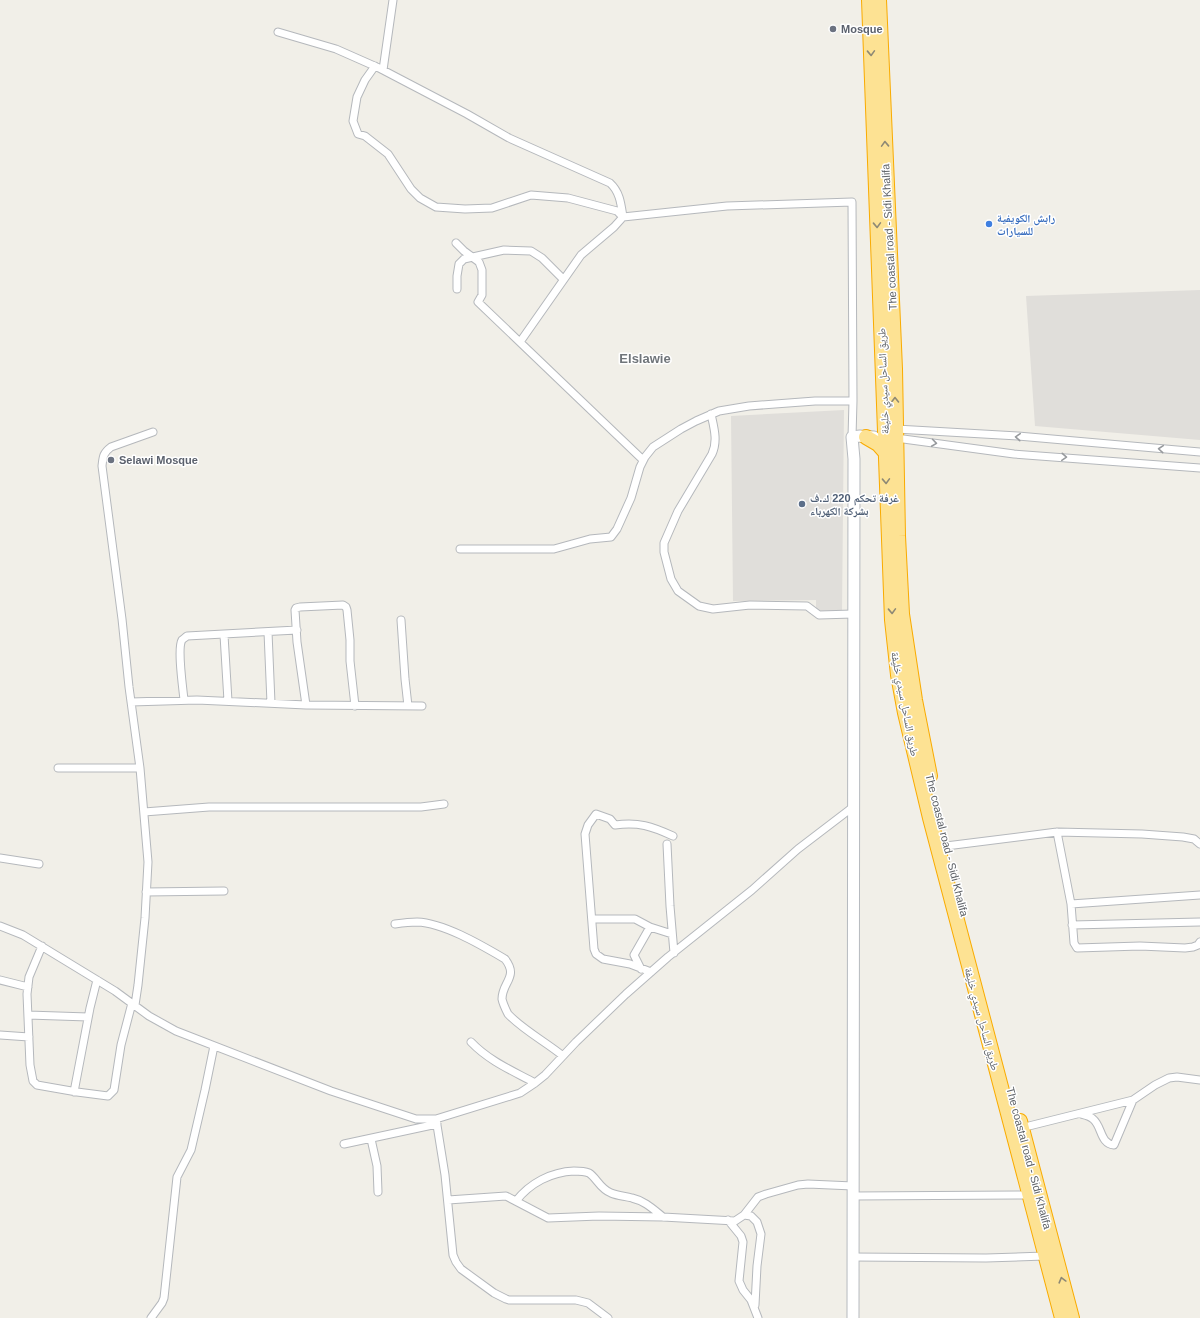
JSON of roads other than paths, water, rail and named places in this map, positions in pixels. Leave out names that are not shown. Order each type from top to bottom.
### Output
[{"type":"highway","name":"طريق الساحل سيدي خليفة","points":[[869,0],[889,430],[885,452],[892,620],[898,675],[905,713],[930,818],[1062,1318]]},
{"type":"highway","name":"The coastal road - Sidi Khalifa","points":[[879,0],[889,430],[898,536],[902,614],[911,681],[925,754],[946,846],[1072,1318]]},
{"type":"highway","points":[[861,435],[889,430]]},
{"type":"highway","points":[[861,435],[874,440],[885,452]]},
{"type":"street","points":[[383,70],[393,0]]},
{"type":"street","points":[[278,32],[336,49],[375,66],[468,114],[509,138],[610,183],[614,186],[619,196],[623,217]]},
{"type":"street","points":[[375,66],[365,80],[357,97],[353,121],[358,134],[366,136],[388,154],[411,189],[420,198],[436,207],[465,209],[492,208],[531,195],[568,198],[617,211],[623,217]]},
{"type":"street","points":[[520,342],[580,255],[614,227],[623,217],[727,206],[852,202],[853,402],[861,435],[854,459],[853,1318]]},
{"type":"street","points":[[456,243],[478,262],[482,270],[482,295],[478,302],[644,460]]},
{"type":"street","points":[[457,289],[459,264],[464,259],[504,250],[531,251],[542,258],[563,279]]},
{"type":"street","points":[[460,549],[554,549],[590,539],[610,537],[617,528],[631,498],[644,460],[653,447],[696,421],[719,411],[749,406],[815,401],[853,402]]},
{"type":"street","points":[[711,414],[715,436],[715,447],[678,511],[664,543],[664,552],[671,579],[678,591],[699,606],[713,609],[750,605],[807,606],[819,615],[853,614]]},
{"type":"street","points":[[861,435],[889,430],[1018,436],[1200,452]]},
{"type":"street","points":[[889,430],[1014,454],[1200,468]]},
{"type":"street","points":[[42,946],[29,977],[28,987],[30,1066],[34,1081],[37,1085],[74,1092],[108,1096],[112,1094],[114,1090],[121,1044],[138,985],[148,862],[140,768],[102,461],[105,451],[110,447],[153,432]]},
{"type":"street","points":[[306,704],[295,610],[296,608],[300,607],[343,605],[346,607],[350,640],[350,661],[355,706]]},
{"type":"street","points":[[401,620],[402,652],[408,706]]},
{"type":"street","points":[[184,700],[180,661],[180,645],[182,639],[187,636],[297,630]]},
{"type":"street","points":[[268,632],[271,703]]},
{"type":"street","points":[[224,635],[228,701]]},
{"type":"street","points":[[131,702],[184,700],[355,706],[422,706]]},
{"type":"street","points":[[58,768],[140,768]]},
{"type":"street","points":[[144,812],[209,807],[421,807],[444,804]]},
{"type":"street","points":[[344,1144],[371,1139],[437,1121],[520,1092],[535,1083],[545,1076],[620,999],[651,972],[752,890],[798,849],[853,807]]},
{"type":"street","points":[[651,972],[630,964],[603,959],[596,954],[592,942],[592,919],[585,834],[588,825],[596,814],[610,819],[615,825],[629,823],[645,825],[673,836]]},
{"type":"street","points":[[946,846],[1057,832],[1142,834],[1183,837],[1194,839],[1200,844]]},
{"type":"street","points":[[1057,832],[1071,904],[1074,943],[1076,947],[1140,946],[1185,948],[1193,947],[1198,945],[1200,942]]},
{"type":"street","points":[[667,844],[674,953]]},
{"type":"street","points":[[0,858],[39,864]]},
{"type":"street","points":[[146,892],[224,891]]},
{"type":"street","points":[[1071,904],[1200,895]]},
{"type":"street","points":[[592,919],[635,919],[650,927],[672,934]]},
{"type":"street","points":[[395,924],[418,922],[443,928],[463,936],[505,959],[511,970],[502,999],[508,1013],[563,1056]]},
{"type":"street","points":[[1072,925],[1200,922]]},
{"type":"street","points":[[0,926],[23,935],[42,946],[97,980],[149,1016],[176,1031],[331,1091],[416,1119],[437,1121]]},
{"type":"street","points":[[641,969],[634,954],[650,927]]},
{"type":"street","points":[[0,980],[28,987]]},
{"type":"street","points":[[74,1092],[88,1017],[97,980]]},
{"type":"street","points":[[28,1015],[88,1017]]},
{"type":"street","points":[[0,1034],[29,1037]]},
{"type":"street","points":[[471,1042],[494,1062],[535,1083]]},
{"type":"street","points":[[151,1318],[164,1298],[177,1177],[190,1150],[214,1046]]},
{"type":"street","points":[[1021,1128],[1133,1100],[1155,1085],[1169,1078],[1177,1077],[1200,1080]]},
{"type":"street","points":[[1081,1113],[1092,1118],[1097,1123],[1106,1142],[1109,1145],[1114,1145],[1133,1100]]},
{"type":"street","points":[[437,1121],[448,1200],[453,1256],[461,1269],[494,1293],[509,1300],[576,1300],[588,1303],[608,1318]]},
{"type":"street","points":[[371,1139],[376,1166],[378,1192]]},
{"type":"street","points":[[516,1200],[530,1186],[548,1176],[569,1171],[582,1171],[589,1173],[612,1194],[640,1200],[651,1206],[663,1217]]},
{"type":"street","points":[[448,1200],[506,1196],[548,1218],[599,1216],[663,1217],[735,1221],[744,1215],[751,1204],[758,1197],[775,1191],[808,1184],[853,1191],[1029,1195]]},
{"type":"street","points":[[744,1215],[751,1216],[757,1222],[761,1234],[754,1308]]},
{"type":"street","points":[[728,1220],[741,1236],[743,1242],[739,1281],[743,1290],[751,1300],[758,1318]]},
{"type":"street","points":[[853,1257],[986,1258],[1045,1256]]},
{"type":"place","name":"Mosque","points":[[833,29]]},
{"type":"place","name":"رابش الكويفية للسيارات","points":[[989,224]]},
{"type":"place","name":"Selawi Mosque","points":[[111,460]]},
{"type":"place","name":"غرفة تحكم 220 ك.ف بشركة الكهرباء","points":[[802,504]]},
{"type":"district","name":"Elslawie","points":[[645,358]]}]
